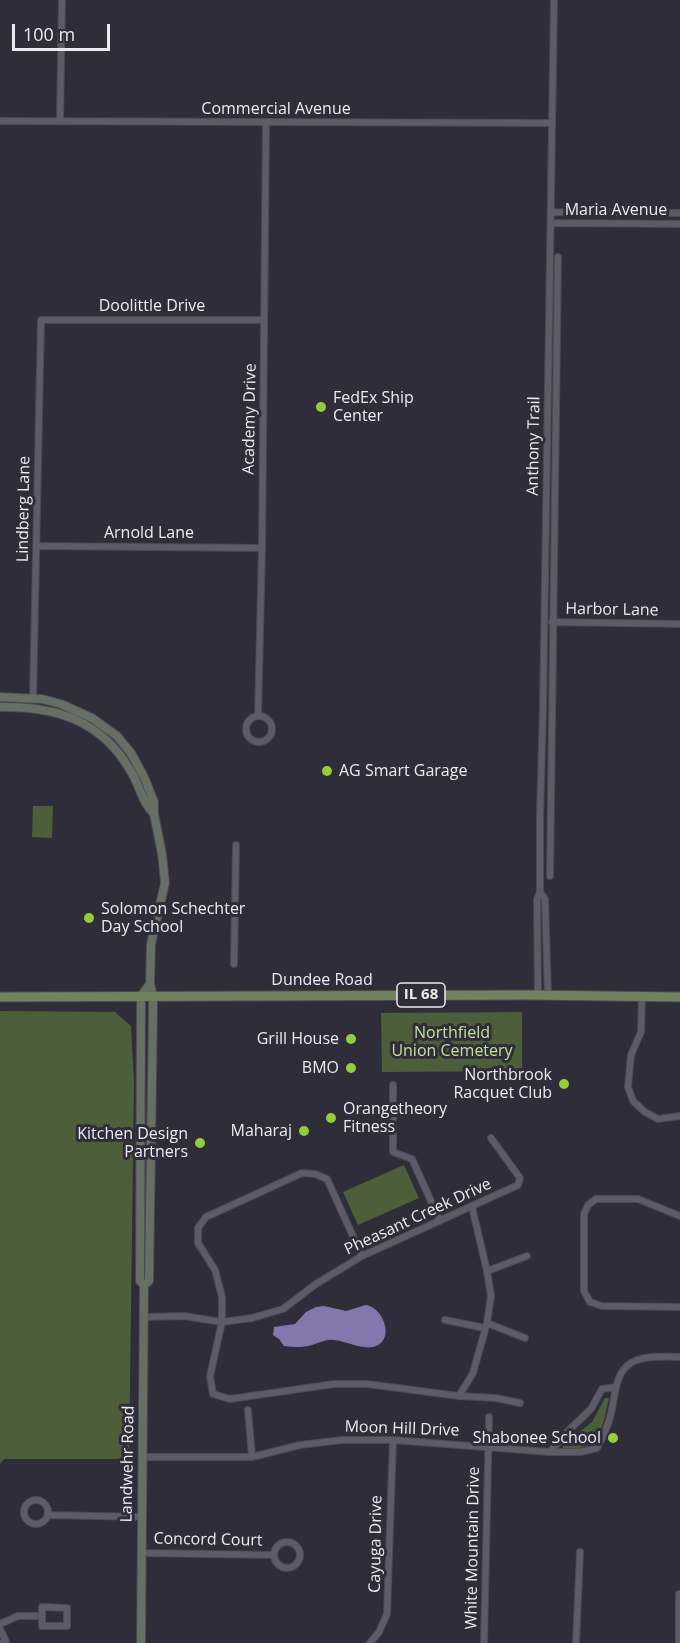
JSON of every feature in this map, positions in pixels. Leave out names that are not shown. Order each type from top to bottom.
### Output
[{"type":"main road","name":"Landwehr Road","points":[[0,697],[33,698],[61,704],[92,718],[117,736],[131,753],[154,802],[165,883],[152,944],[149,1281],[144,1285]]},
{"type":"main road","name":"Landwehr Road","points":[[0,707],[47,709],[91,728],[122,757],[132,772],[146,806],[154,814]]},
{"type":"main road","points":[[141,996],[150,984]]},
{"type":"main road","name":"Dundee Road","points":[[0,997],[543,995],[680,997]]},
{"type":"main road","name":"Landwehr Road","points":[[141,996],[140,1281],[144,1285],[141,1643]]},
{"type":"street","points":[[60,121],[62,0]]},
{"type":"street","name":"Anthony Trail","points":[[543,995],[537,899],[540,892],[554,0]]},
{"type":"street","name":"Commercial Avenue","points":[[0,121],[552,123]]},
{"type":"street","name":"Academy Drive","points":[[258,716],[266,123]]},
{"type":"street","name":"Maria Avenue","points":[[552,212],[680,213]]},
{"type":"street","name":"Maria Avenue","points":[[552,223],[680,224]]},
{"type":"street","name":"Anthony Trail","points":[[550,876],[558,257]]},
{"type":"street","name":"Doolittle Drive","points":[[41,320],[264,320]]},
{"type":"street","name":"Lindberg Lane","points":[[33,698],[41,320]]},
{"type":"street","name":"Arnold Lane","points":[[37,546],[262,548]]},
{"type":"street","name":"Harbor Lane","points":[[544,622],[680,624]]},
{"type":"street","name":"Academy Drive","points":[[258,716],[267,719],[272,730],[269,738],[258,742],[250,739],[245,727],[250,719],[258,716]]},
{"type":"street","points":[[540,815],[551,815]]},
{"type":"street","points":[[234,964],[236,845]]},
{"type":"street","points":[[642,996],[641,1032],[631,1055],[628,1087],[633,1101],[645,1112],[658,1119],[680,1116]]},
{"type":"street","points":[[393,1084],[393,1152],[412,1159],[440,1221]]},
{"type":"street","name":"Pheasant Creek Drive","points":[[144,1317],[184,1316],[222,1322],[252,1318],[283,1309],[316,1284],[362,1256],[518,1185],[520,1178],[491,1138]]},
{"type":"street","points":[[362,1256],[327,1179],[315,1174],[302,1173],[206,1217],[198,1228],[198,1242],[215,1270],[222,1297],[222,1322],[210,1376],[213,1394],[230,1399],[334,1384],[367,1383],[459,1396],[496,1398],[520,1403]]},
{"type":"street","points":[[680,1216],[638,1198],[596,1199],[588,1205],[584,1214],[584,1291],[590,1302],[602,1306],[680,1306]]},
{"type":"street","points":[[459,1396],[473,1373],[491,1296],[488,1271],[472,1207]]},
{"type":"street","points":[[488,1271],[527,1256]]},
{"type":"street","points":[[445,1320],[486,1325],[525,1338]]},
{"type":"street","points":[[550,1452],[591,1409],[602,1389],[616,1387],[622,1372],[635,1360],[680,1356]]},
{"type":"street","name":"Moon Hill Drive","points":[[144,1457],[252,1457],[300,1445],[342,1440],[393,1440],[550,1452],[580,1452],[597,1448],[606,1433],[616,1387]]},
{"type":"street","points":[[248,1410],[252,1457]]},
{"type":"street","name":"White Mountain Drive","points":[[484,1643],[489,1417]]},
{"type":"street","name":"Cayuga Drive","points":[[370,1643],[379,1632],[387,1614],[393,1440]]},
{"type":"street","points":[[48,1515],[143,1517]]},
{"type":"street","name":"Concord Court","points":[[287,1542],[295,1545],[300,1556],[296,1564],[284,1568],[276,1563],[273,1555],[279,1544],[287,1542]]},
{"type":"street","points":[[576,1643],[580,1552]]},
{"type":"street","name":"Concord Court","points":[[142,1553],[273,1555]]},
{"type":"street","points":[[679,1594],[679,1643]]},
{"type":"street","points":[[42,1607],[67,1608],[67,1626],[42,1626],[42,1616],[42,1607]]},
{"type":"street","points":[[0,1624],[18,1616],[42,1616]]},
{"type":"street","points":[[0,1629],[6,1641],[2,1643]]},
{"type":"green space","points":[[33,806],[53,806],[52,838],[32,837]]},
{"type":"green space","points":[[0,1011],[115,1012],[131,1026],[134,1082],[129,1459],[4,1459],[0,1464]]},
{"type":"green space","name":"Northfield Union Cemetery","points":[[522,1012],[522,1071],[382,1072],[381,1013]]},
{"type":"green space","points":[[404,1165],[419,1198],[358,1225],[343,1192]]},
{"type":"green space","points":[[605,1398],[609,1398],[598,1435],[585,1446],[563,1448],[562,1444],[567,1446],[572,1438],[592,1422]]},
{"type":"shaded area","points":[[366,1305],[372,1307],[382,1317],[386,1330],[382,1342],[376,1346],[366,1347],[331,1340],[305,1347],[284,1346],[273,1335],[274,1327],[295,1324],[306,1312],[316,1307],[324,1306],[346,1311]]},
{"type":"place","name":"FedEx Ship Center","points":[[321,407]]},
{"type":"place","name":"AG Smart Garage","points":[[327,771]]},
{"type":"place","name":"Solomon Schechter Day School","points":[[89,918]]},
{"type":"place","name":"Grill House","points":[[351,1039]]},
{"type":"place","name":"BMO","points":[[351,1068]]},
{"type":"place","name":"Northbrook Racquet Club","points":[[564,1084]]},
{"type":"place","name":"Orangetheory Fitness","points":[[331,1118]]},
{"type":"place","name":"Maharaj","points":[[304,1131]]},
{"type":"place","name":"Kitchen Design Partners","points":[[200,1143]]},
{"type":"place","name":"Shabonee School","points":[[613,1438]]}]
